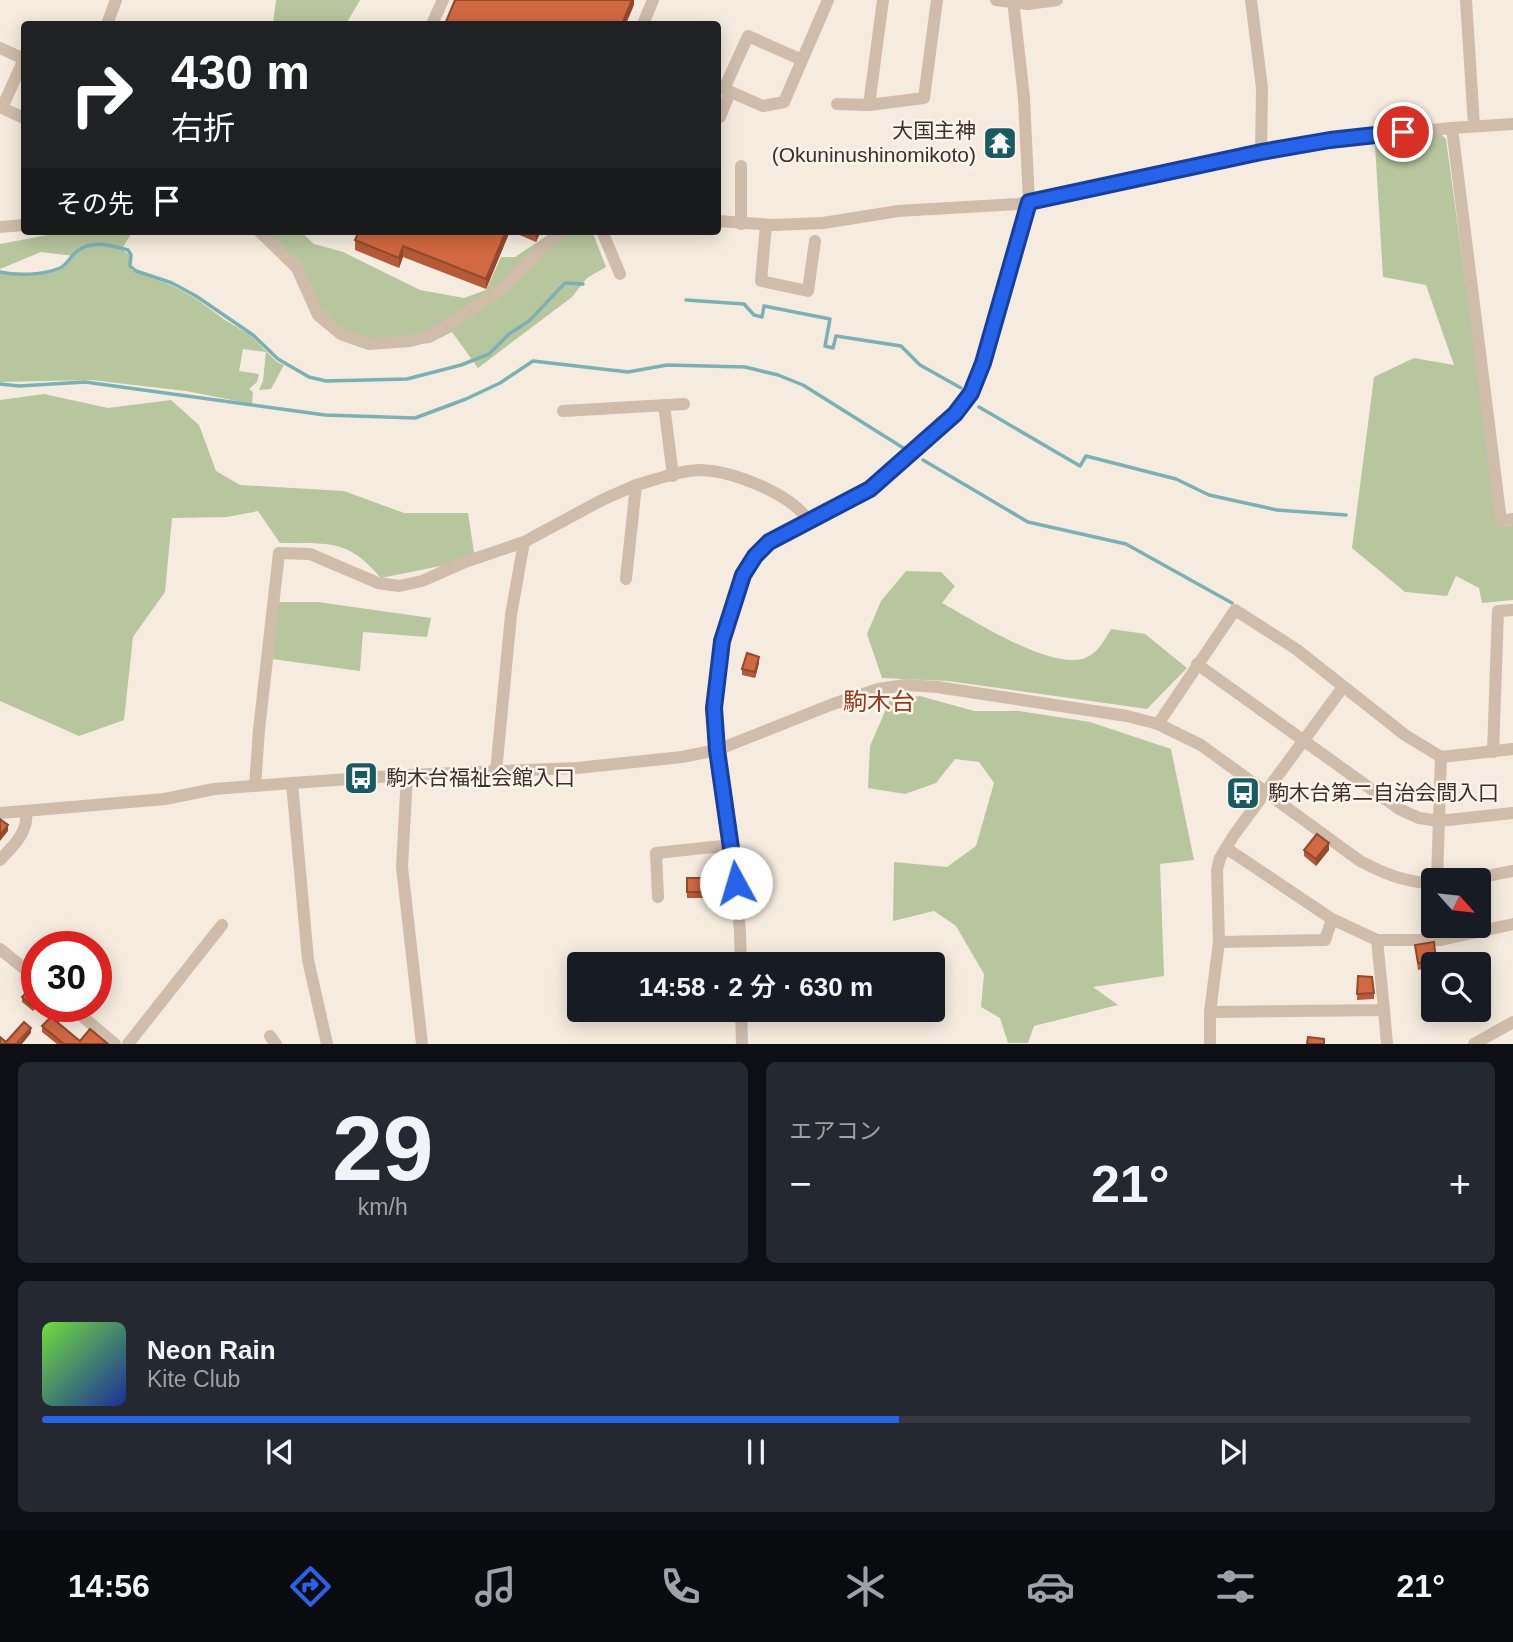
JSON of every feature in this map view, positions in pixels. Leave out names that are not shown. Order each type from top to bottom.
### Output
[{"type":"street","points":[[108,21],[116,0]]},
{"type":"street","points":[[433,21],[443,0]]},
{"type":"street","points":[[644,21],[653,0]]},
{"type":"street","points":[[802,60],[748,36],[724,89],[763,106],[784,102],[828,0]]},
{"type":"street","points":[[869,106],[883,0]]},
{"type":"street","points":[[837,104],[869,106],[924,98],[937,0]]},
{"type":"street","points":[[996,0],[1057,0]]},
{"type":"street","points":[[1251,0],[1262,88],[1261,152]]},
{"type":"street","points":[[1466,0],[1475,126]]},
{"type":"street","points":[[741,952],[732,845],[717,750],[714,708],[725,631],[743,575],[755,556],[769,542],[810,523],[870,489],[955,414],[971,393],[983,363],[1029,202],[1024,98],[1013,2]]},
{"type":"street","points":[[0,48],[21,58]]},
{"type":"street","points":[[21,65],[1,108],[21,117]]},
{"type":"street","points":[[721,114],[730,92]]},
{"type":"street","points":[[721,221],[766,225],[823,222],[898,211],[1029,202],[1261,152],[1330,140],[1513,124]]},
{"type":"street","points":[[1452,128],[1501,521],[1513,519]]},
{"type":"street","points":[[741,166],[741,224]]},
{"type":"street","points":[[0,227],[21,225]]},
{"type":"street","points":[[766,225],[761,281],[808,290],[815,241]]},
{"type":"street","points":[[263,235],[297,268],[318,315],[341,334],[369,344],[394,344],[432,335],[502,289],[545,245],[559,235]]},
{"type":"street","points":[[605,235],[620,274]]},
{"type":"street","points":[[563,411],[684,404]]},
{"type":"street","points":[[664,405],[673,476]]},
{"type":"street","points":[[255,786],[279,553],[310,554],[378,583],[399,586],[422,581],[465,562],[524,542],[636,485],[699,470],[747,481],[783,498],[804,512],[810,523]]},
{"type":"street","points":[[626,579],[636,485]]},
{"type":"street","points":[[496,772],[511,615],[524,542]]},
{"type":"street","points":[[1158,724],[1235,610],[1296,649],[1405,735],[1441,757],[1513,749]]},
{"type":"street","points":[[1493,752],[1499,611],[1513,610]]},
{"type":"street","points":[[1197,664],[1385,801],[1419,818],[1439,821],[1513,813]]},
{"type":"street","points":[[0,814],[166,799],[214,789],[407,775],[577,768],[669,759],[717,750],[833,704],[878,689],[906,685],[937,687],[1114,713],[1158,724],[1201,745],[1360,861],[1387,875],[1421,883]]},
{"type":"street","points":[[1210,1044],[1210,1012],[1219,942],[1217,870],[1226,848],[1343,687]]},
{"type":"street","points":[[1437,868],[1441,757]]},
{"type":"street","points":[[407,775],[402,867],[422,1044]]},
{"type":"street","points":[[292,783],[308,960],[327,1044]]},
{"type":"street","points":[[0,860],[21,835],[27,821],[26,811]]},
{"type":"street","points":[[658,897],[656,853],[732,845]]},
{"type":"street","points":[[1226,848],[1332,919],[1377,940],[1436,940],[1513,924]]},
{"type":"street","points":[[1491,876],[1513,872]]},
{"type":"street","points":[[1219,942],[1325,940],[1332,919]]},
{"type":"street","points":[[128,1044],[222,925]]},
{"type":"street","points":[[1377,940],[1387,1044]]},
{"type":"street","points":[[0,949],[21,966]]},
{"type":"street","points":[[1210,1012],[1384,1010]]},
{"type":"street","points":[[89,1022],[115,1044]]},
{"type":"street","points":[[741,1022],[742,1044]]},
{"type":"street","points":[[1474,1044],[1513,1022]]},
{"type":"green space","points":[[276,0],[360,0],[348,21],[273,21]]},
{"type":"green space","points":[[1440,133],[1446,139],[1499,527],[1513,525],[1513,600],[1482,603],[1479,588],[1456,576],[1447,596],[1405,592],[1352,548],[1374,377],[1414,358],[1454,365],[1426,285],[1383,277],[1375,144]]},
{"type":"green space","points":[[48,235],[130,235],[122,249],[129,255],[131,270],[173,286],[195,298],[250,335],[277,362],[284,365],[271,389],[259,390],[263,381],[266,352],[243,349],[239,371],[259,374],[257,382],[249,389],[253,392],[252,404],[186,391],[91,380],[0,382],[0,273],[24,276],[65,267],[74,256],[41,252],[0,269],[0,244]]},
{"type":"green space","points":[[268,235],[304,235],[314,244],[343,252],[420,290],[464,298],[486,290],[501,257],[515,257],[548,235],[594,235],[606,267],[587,278],[572,297],[478,368],[452,332],[430,343],[363,348],[337,337]]},
{"type":"green space","points":[[44,394],[108,408],[171,400],[199,425],[216,471],[240,485],[344,491],[404,513],[468,513],[475,559],[381,578],[358,556],[336,546],[280,543],[258,511],[227,517],[172,518],[165,592],[133,637],[124,720],[79,736],[0,701],[0,400]]},
{"type":"green space","points":[[906,571],[941,572],[955,586],[942,603],[1030,650],[1067,660],[1082,659],[1100,647],[1111,629],[1145,634],[1187,668],[1147,709],[948,681],[882,678],[867,634],[881,601]]},
{"type":"green space","points":[[278,602],[318,602],[431,618],[427,637],[363,632],[360,671],[272,659]]},
{"type":"green space","points":[[920,696],[974,711],[1019,711],[1090,722],[1171,749],[1194,860],[1160,864],[1164,976],[1093,987],[1118,1005],[1034,1026],[1028,1043],[1008,1043],[1000,1018],[981,1007],[984,974],[956,926],[934,911],[893,921],[894,862],[947,867],[976,846],[994,783],[979,762],[955,759],[936,783],[905,794],[868,788],[870,746],[890,700]]},
{"type":"building","points":[[455,0],[632,0],[623,21],[446,21]]},
{"type":"building","points":[[357,235],[504,235],[486,279],[403,246],[399,258],[355,240]]},
{"type":"building","points":[[747,653],[759,657],[755,672],[742,669]]},
{"type":"building","points":[[0,819],[8,825],[0,835]]},
{"type":"building","points":[[1317,834],[1329,843],[1316,859],[1304,850]]},
{"type":"building","points":[[687,878],[713,878],[713,892],[687,892]]},
{"type":"building","points":[[1434,942],[1435,952],[1421,952],[1421,962],[1418,963],[1415,945]]},
{"type":"building","points":[[1358,976],[1372,977],[1374,993],[1357,994]]},
{"type":"building","points":[[24,1022],[31,1028],[18,1042],[20,1044],[0,1044],[0,1037],[6,1042]]},
{"type":"building","points":[[46,1022],[57,1022],[80,1041],[90,1029],[108,1044],[64,1044],[42,1026]]},
{"type":"building","points":[[1308,1037],[1324,1039],[1324,1044],[1307,1044]]},
{"type":"waterway","points":[[0,272],[30,274],[53,270],[62,267],[82,248],[95,244],[128,250],[131,255],[130,266],[136,271],[172,283],[196,296],[253,335],[278,359],[309,377],[326,381],[407,379],[461,365],[489,354],[509,334],[529,321],[565,283],[583,284]]},
{"type":"waterway","points":[[686,300],[744,304],[754,315],[762,317],[764,306],[830,319],[825,346],[833,348],[836,336],[901,346],[920,365],[961,388]]},
{"type":"waterway","points":[[0,384],[19,386],[85,382],[325,415],[415,418],[500,383],[533,361],[628,372],[667,365],[745,367],[778,375],[803,385],[905,449]]},
{"type":"waterway","points":[[979,407],[1080,466],[1086,456],[1176,479],[1209,495],[1277,510],[1346,515]]},
{"type":"waterway","points":[[923,460],[1028,522],[1126,544],[1232,603]]},
{"type":"place","name":"大国主神 (Okuninushinomikoto)","points":[[1000,143]]},
{"type":"place","name":"駒木台福祉会館入口","points":[[361,778]]},
{"type":"place","name":"駒木台第二自治会間入口","points":[[1243,793]]},
{"type":"district","name":"駒木台","points":[[879,702]]},
{"type":"route","points":[[736,883],[717,750],[714,708],[722,641],[743,575],[755,556],[769,542],[810,523],[870,489],[965,402],[983,363],[1029,202],[1261,152],[1330,140],[1403,132]]}]
